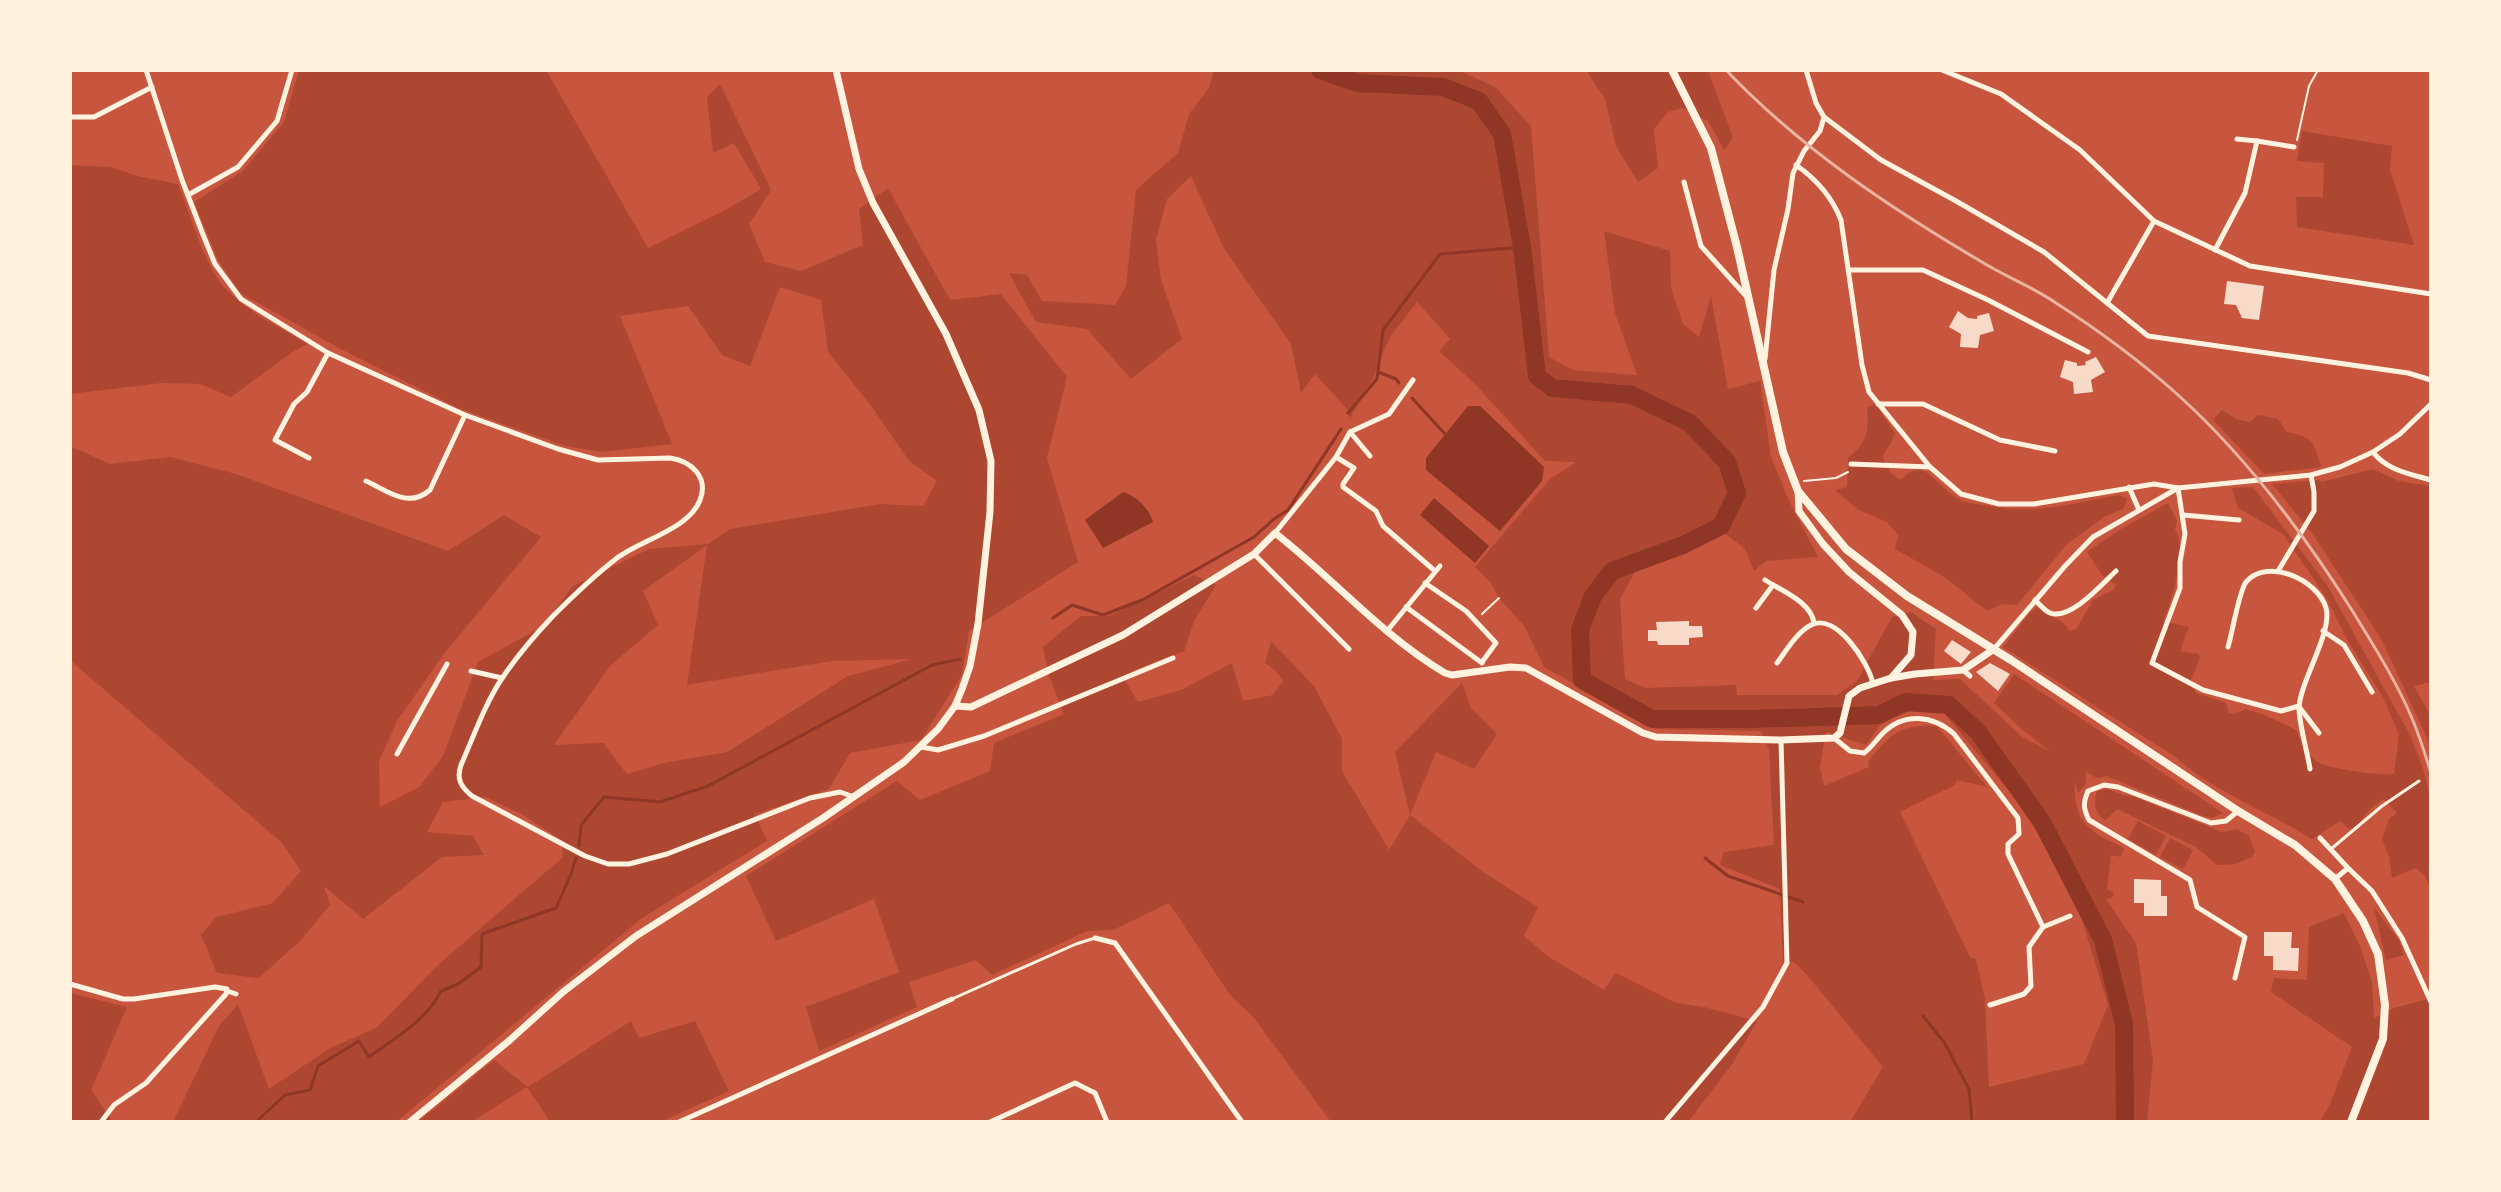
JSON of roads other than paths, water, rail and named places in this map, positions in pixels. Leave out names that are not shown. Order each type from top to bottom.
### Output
[{"type":"main road","points":[[410,1122],[563,992],[636,936],[855,797],[904,762],[938,729],[955,706],[970,666],[978,624],[990,512],[991,461],[979,410],[946,334],[873,203],[859,169],[836,70]]},
{"type":"main road","points":[[1672,70],[1711,148],[1783,452],[1797,488],[1799,511],[1849,572],[1902,615],[1913,632],[1911,655],[1891,678]]},
{"type":"main road","points":[[1797,488],[1846,549],[1907,596],[2295,845],[2335,879],[2363,921],[2378,954],[2385,1005],[2383,1039],[2351,1122]]},
{"type":"main road","points":[[955,706],[971,707],[1123,635],[1254,554],[1275,533],[1305,556],[1386,632],[1445,673],[1452,675],[1510,667],[1526,668],[1643,733],[1656,737],[1834,738],[1840,733],[1846,704],[1853,692],[1891,678],[1963,670],[1994,649]]},
{"type":"street","points":[[146,70],[215,264],[241,299],[328,353],[465,415],[558,449],[598,460],[670,458],[680,459],[696,469],[702,483],[700,502],[690,517],[618,558],[552,617],[502,678],[458,773],[460,783],[472,796],[592,859],[608,864],[629,864],[667,854],[810,798],[840,792],[855,797]]},
{"type":"street","points":[[188,195],[238,167],[277,121],[292,70]]},
{"type":"street","points":[[1806,70],[1816,103],[1824,117],[1881,160],[2044,252],[2148,336],[2408,373],[2431,380]]},
{"type":"street","points":[[1942,70],[2001,94],[2080,150],[2154,221],[2215,250],[2250,266],[2431,294]]},
{"type":"street","points":[[70,117],[94,117],[152,87]]},
{"type":"street","points":[[1764,368],[1774,270],[1796,165],[1820,131],[1824,117]]},
{"type":"street","points":[[2237,139],[2295,146]]},
{"type":"street","points":[[2215,250],[2245,193],[2257,141]]},
{"type":"street","points":[[1796,165],[1834,201],[1841,220],[1864,381],[1878,404],[1930,467],[1961,494],[1999,504],[2034,504],[2154,484],[2178,488],[2311,475],[2340,467],[2373,452],[2400,434],[2431,404]]},
{"type":"street","points":[[1684,182],[1701,246],[1749,299]]},
{"type":"street","points":[[2107,303],[2154,221]]},
{"type":"street","points":[[1849,270],[1923,270],[2088,352]]},
{"type":"street","points":[[309,458],[275,440],[294,404],[307,392],[328,353]]},
{"type":"street","points":[[1275,533],[1336,457],[1350,432],[1389,414],[1413,380]]},
{"type":"street","points":[[1878,404],[1923,404],[2000,440],[2055,451]]},
{"type":"street","points":[[366,481],[409,501],[422,497],[430,490],[465,415]]},
{"type":"street","points":[[1350,432],[1370,456]]},
{"type":"street","points":[[2373,452],[2379,461],[2401,472],[2431,480]]},
{"type":"street","points":[[1336,457],[1354,468],[1343,487],[1376,511],[1383,526],[1438,568],[1386,632]]},
{"type":"street","points":[[1851,464],[1930,467]]},
{"type":"street","points":[[2278,571],[2314,511],[2311,475]]},
{"type":"street","points":[[2129,487],[2139,510]]},
{"type":"street","points":[[1994,649],[2093,537],[2178,488]]},
{"type":"street","points":[[2178,488],[2185,534],[2180,588],[2152,663],[2203,690],[2281,711],[2299,706]]},
{"type":"street","points":[[2183,515],[2239,520]]},
{"type":"street","points":[[1254,554],[1349,649]]},
{"type":"street","points":[[2035,600],[2050,613],[2063,614],[2086,599],[2116,571]]},
{"type":"street","points":[[2228,647],[2244,584],[2255,575],[2278,571],[2306,580],[2319,594],[2327,610],[2299,706],[2310,769]]},
{"type":"street","points":[[1765,580],[1804,605],[1813,613],[1814,623]]},
{"type":"street","points":[[1425,583],[1466,611],[1496,643],[1482,662],[1482,672]]},
{"type":"street","points":[[1756,608],[1773,585]]},
{"type":"street","points":[[1406,607],[1482,662]]},
{"type":"street","points":[[1777,663],[1805,629],[1814,623],[1827,622],[1843,634],[1870,670],[1873,684]]},
{"type":"street","points":[[2323,631],[2344,645],[2372,692]]},
{"type":"street","points":[[921,747],[938,750],[984,736],[1173,658]]},
{"type":"street","points":[[397,754],[447,664]]},
{"type":"street","points":[[1963,670],[1970,676]]},
{"type":"street","points":[[471,671],[502,678]]},
{"type":"street","points":[[2299,706],[2319,733]]},
{"type":"street","points":[[1834,738],[1850,751],[1864,753],[1898,722],[1932,719],[1943,724],[2018,818],[2019,834],[2008,844],[2008,854],[2043,927]]},
{"type":"street","points":[[1665,1122],[1763,1007],[1787,963],[1781,740]]},
{"type":"street","points":[[2235,978],[2245,937],[2197,907],[2190,880],[2089,820],[2083,809],[2084,800],[2092,788],[2104,785],[2118,787],[2211,823],[2226,821],[2238,811]]},
{"type":"street","points":[[2320,838],[2372,891],[2402,938],[2431,1002]]},
{"type":"street","points":[[2335,879],[2348,868]]},
{"type":"street","points":[[1990,1005],[2024,994],[2031,986],[2029,947],[2043,927],[2070,916]]},
{"type":"street","points":[[1095,938],[1115,943],[1242,1122]]},
{"type":"street","points":[[70,984],[123,999],[215,987],[225,987],[236,994]]},
{"type":"street","points":[[101,1122],[114,1105],[146,1083],[227,991]]},
{"type":"street","points":[[682,1121],[952,999]]},
{"type":"street","points":[[994,1121],[1075,1083],[1095,1093],[1107,1122]]},
{"type":"lane","points":[[2331,849],[2382,806],[2419,781]]},
{"type":"lane","points":[[952,999],[1095,938]]},
{"type":"waterway","points":[[1320,70],[1357,83],[1443,87],[1479,101],[1502,134],[1522,247],[1537,376],[1552,388],[1632,395],[1690,423],[1727,462],[1737,493],[1721,526],[1683,545],[1612,571],[1593,596],[1580,630],[1582,680],[1652,719],[1879,715],[1905,702],[1949,705],[1978,732],[2042,822],[2103,940],[2124,1024],[2125,1122]]},
{"type":"waterway","points":[[1348,413],[1377,379],[1383,330],[1440,254],[1522,247]]},
{"type":"waterway","points":[[1378,372],[1399,383]]},
{"type":"waterway","points":[[1412,398],[1445,434]]},
{"type":"waterway","points":[[1053,618],[1072,605],[1103,615],[1142,600],[1254,537],[1288,510],[1341,429]]},
{"type":"waterway","points":[[579,846],[581,825],[604,797],[660,802],[708,786],[932,665],[960,659]]},
{"type":"waterway","points":[[257,1121],[285,1095],[310,1090],[318,1066],[359,1041],[369,1057],[409,1028],[435,1002],[441,991],[458,984],[481,967],[482,934],[556,908],[576,858]]},
{"type":"waterway","points":[[1705,858],[1728,876],[1803,902]]},
{"type":"waterway","points":[[1923,1016],[1944,1042],[1969,1089],[1972,1122]]},
{"type":"railway","points":[[1726,70],[1784,125],[1847,175],[1948,241],[2047,297],[2087,324],[2148,370],[2203,419],[2274,498],[2336,585],[2399,690],[2417,730],[2431,773]]}]
